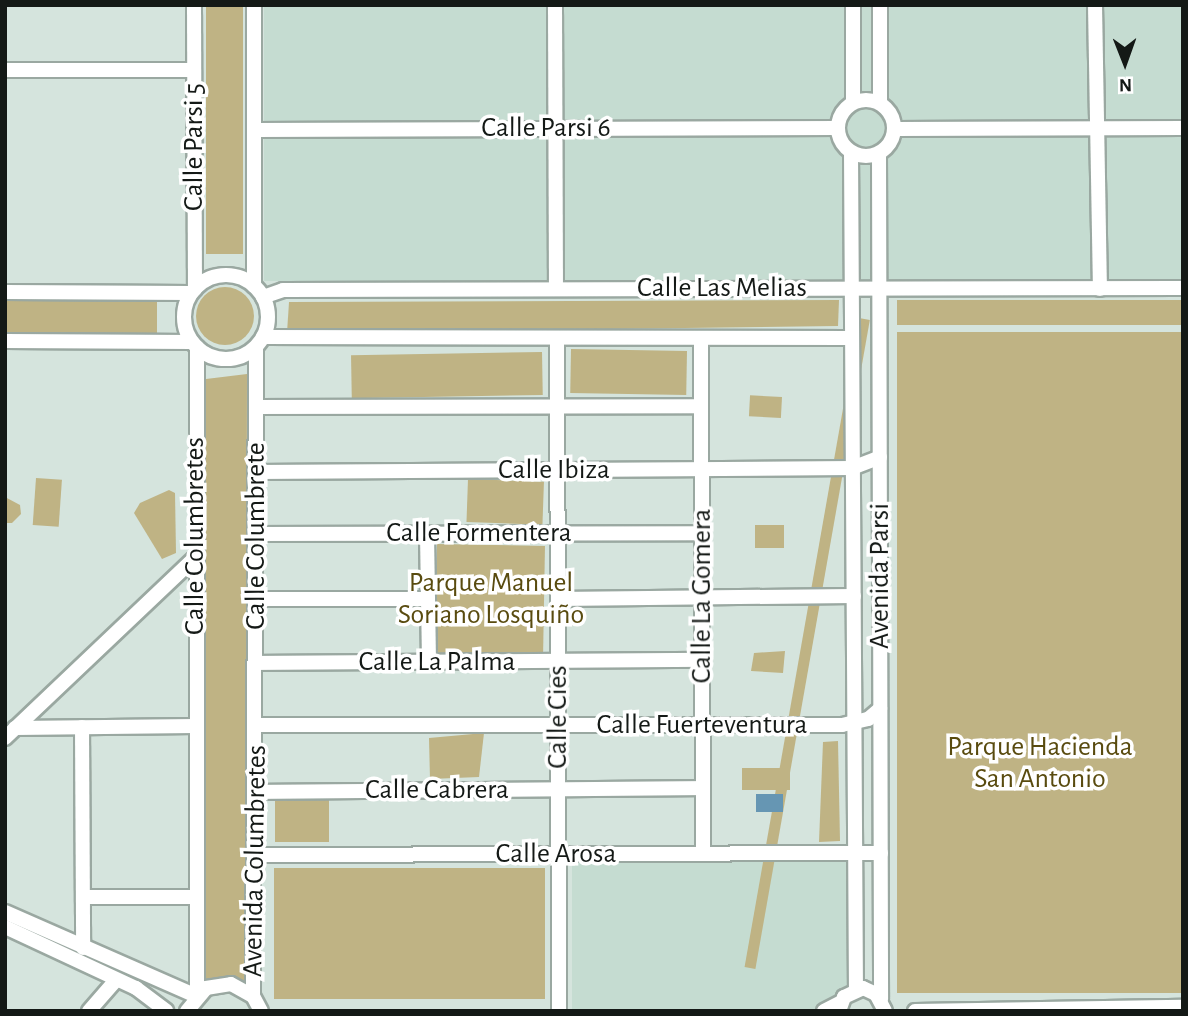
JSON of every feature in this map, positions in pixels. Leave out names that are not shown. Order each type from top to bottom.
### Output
[{"type":"street","name":"Calle Parsi 5","points":[[193,291],[194,5]]},
{"type":"street","points":[[5,341],[194,344],[220,359],[245,355],[259,342],[268,324],[259,292],[254,5]]},
{"type":"street","points":[[555,5],[556,289]]},
{"type":"street","points":[[853,5],[853,102],[842,113],[838,128],[851,152],[879,154],[890,144],[895,129],[891,114],[880,103],[853,102]]},
{"type":"street","points":[[880,5],[880,103]]},
{"type":"street","points":[[1095,5],[1095,128],[1100,289]]},
{"type":"street","points":[[5,70],[193,70]]},
{"type":"street","name":"Calle Parsi 6","points":[[255,130],[838,128]]},
{"type":"street","points":[[895,129],[1183,128]]},
{"type":"street","name":"Avenida Parsi","points":[[851,152],[856,989]]},
{"type":"street","name":"Avenida Parsi","points":[[879,154],[883,1005]]},
{"type":"street","points":[[5,292],[193,291],[220,275],[232,275],[259,292]]},
{"type":"street","name":"Calle Las Melias","points":[[259,292],[1183,288]]},
{"type":"street","points":[[193,291],[184,318],[194,344]]},
{"type":"street","name":"Calle Cies","points":[[557,338],[559,1011]]},
{"type":"street","name":"Calle La Gomera","points":[[701,338],[703,853]]},
{"type":"street","name":"Calle Las Melias","points":[[259,342],[852,338]]},
{"type":"street","name":"Calle Columbrete","points":[[256,726],[256,407],[259,342]]},
{"type":"street","name":"Calle Columbretes","points":[[194,344],[195,726]]},
{"type":"street","points":[[256,407],[701,405]]},
{"type":"street","points":[[852,468],[880,457]]},
{"type":"street","name":"Calle Ibiza","points":[[256,472],[852,468]]},
{"type":"street","name":"Calle Formentera","points":[[256,534],[702,533]]},
{"type":"street","points":[[427,534],[429,662]]},
{"type":"street","points":[[10,733],[195,558]]},
{"type":"street","points":[[558,599],[854,596]]},
{"type":"street","points":[[256,598],[428,599]]},
{"type":"street","name":"Calle La Palma","points":[[256,663],[703,660]]},
{"type":"street","points":[[855,724],[880,709]]},
{"type":"street","name":"Calle Fuerteventura","points":[[256,726],[855,724]]},
{"type":"street","points":[[10,733],[82,727],[195,726]]},
{"type":"street","name":"Avenida Columbretes","points":[[195,726],[196,996]]},
{"type":"street","name":"Avenida Columbretes","points":[[253,996],[256,726]]},
{"type":"street","points":[[82,727],[83,948]]},
{"type":"street","name":"Calle Cabrera","points":[[256,792],[703,788]]},
{"type":"street","name":"Calle Arosa","points":[[256,855],[881,853]]},
{"type":"street","points":[[82,897],[196,897]]},
{"type":"street","points":[[5,912],[196,996]]},
{"type":"street","points":[[5,927],[116,980],[166,1011]]},
{"type":"street","points":[[94,1008],[116,980]]},
{"type":"street","points":[[187,1011],[196,996],[206,988],[231,984],[253,996],[261,1011]]},
{"type":"street","points":[[824,1011],[840,1007],[856,989],[870,990],[883,1005]]},
{"type":"street","points":[[915,1011],[1183,1007]]},
{"type":"shaded area","points":[[264,5],[1183,5],[1183,281],[264,281]]},
{"type":"shaded area","points":[[848,860],[849,986],[815,1009],[572,1009],[572,861]]},
{"type":"green space","points":[[206,5],[243,5],[243,254],[206,254]]},
{"type":"green space","points":[[225,287],[241,292],[249,300],[254,316],[249,332],[241,340],[225,345],[209,340],[201,332],[196,316],[201,300],[209,292]]},
{"type":"green space","points":[[5,292],[157,292],[157,341],[5,341]]},
{"type":"green space","points":[[839,300],[838,326],[287,333],[289,302]]},
{"type":"green space","points":[[897,300],[1183,300],[1183,325],[897,325]]},
{"type":"green space","points":[[859,318],[870,320],[755,969],[745,967]]},
{"type":"green space","name":"Parque Hacienda San Antonio","points":[[897,332],[1183,332],[1183,993],[897,993]]},
{"type":"green space","points":[[571,349],[687,351],[686,395],[570,393]]},
{"type":"green space","points":[[542,352],[543,395],[352,398],[351,355]]},
{"type":"green space","points":[[247,374],[246,981],[232,977],[204,981],[206,379]]},
{"type":"green space","points":[[750,395],[782,397],[781,418],[749,416]]},
{"type":"green space","points":[[36,478],[62,480],[59,527],[33,525]]},
{"type":"green space","points":[[468,479],[544,482],[542,525],[466,522]]},
{"type":"green space","points":[[169,490],[175,493],[176,553],[162,559],[134,513],[140,503]]},
{"type":"green space","points":[[5,497],[20,505],[21,514],[12,523],[5,523]]},
{"type":"green space","points":[[755,525],[784,525],[784,548],[755,548]]},
{"type":"green space","name":"Parque Manuel Soriano Losquiño","points":[[437,544],[545,546],[543,656],[435,654]]},
{"type":"green space","points":[[785,651],[783,673],[751,671],[754,653]]},
{"type":"green space","points":[[484,733],[479,777],[430,779],[429,738]]},
{"type":"green space","points":[[838,741],[840,841],[819,842],[823,742]]},
{"type":"green space","points":[[742,768],[790,768],[790,790],[742,790]]},
{"type":"green space","points":[[275,800],[329,800],[329,842],[275,842]]},
{"type":"green space","points":[[274,868],[545,868],[545,999],[274,999]]},
{"type":"water","points":[[756,794],[783,794],[783,812],[756,812]]}]
